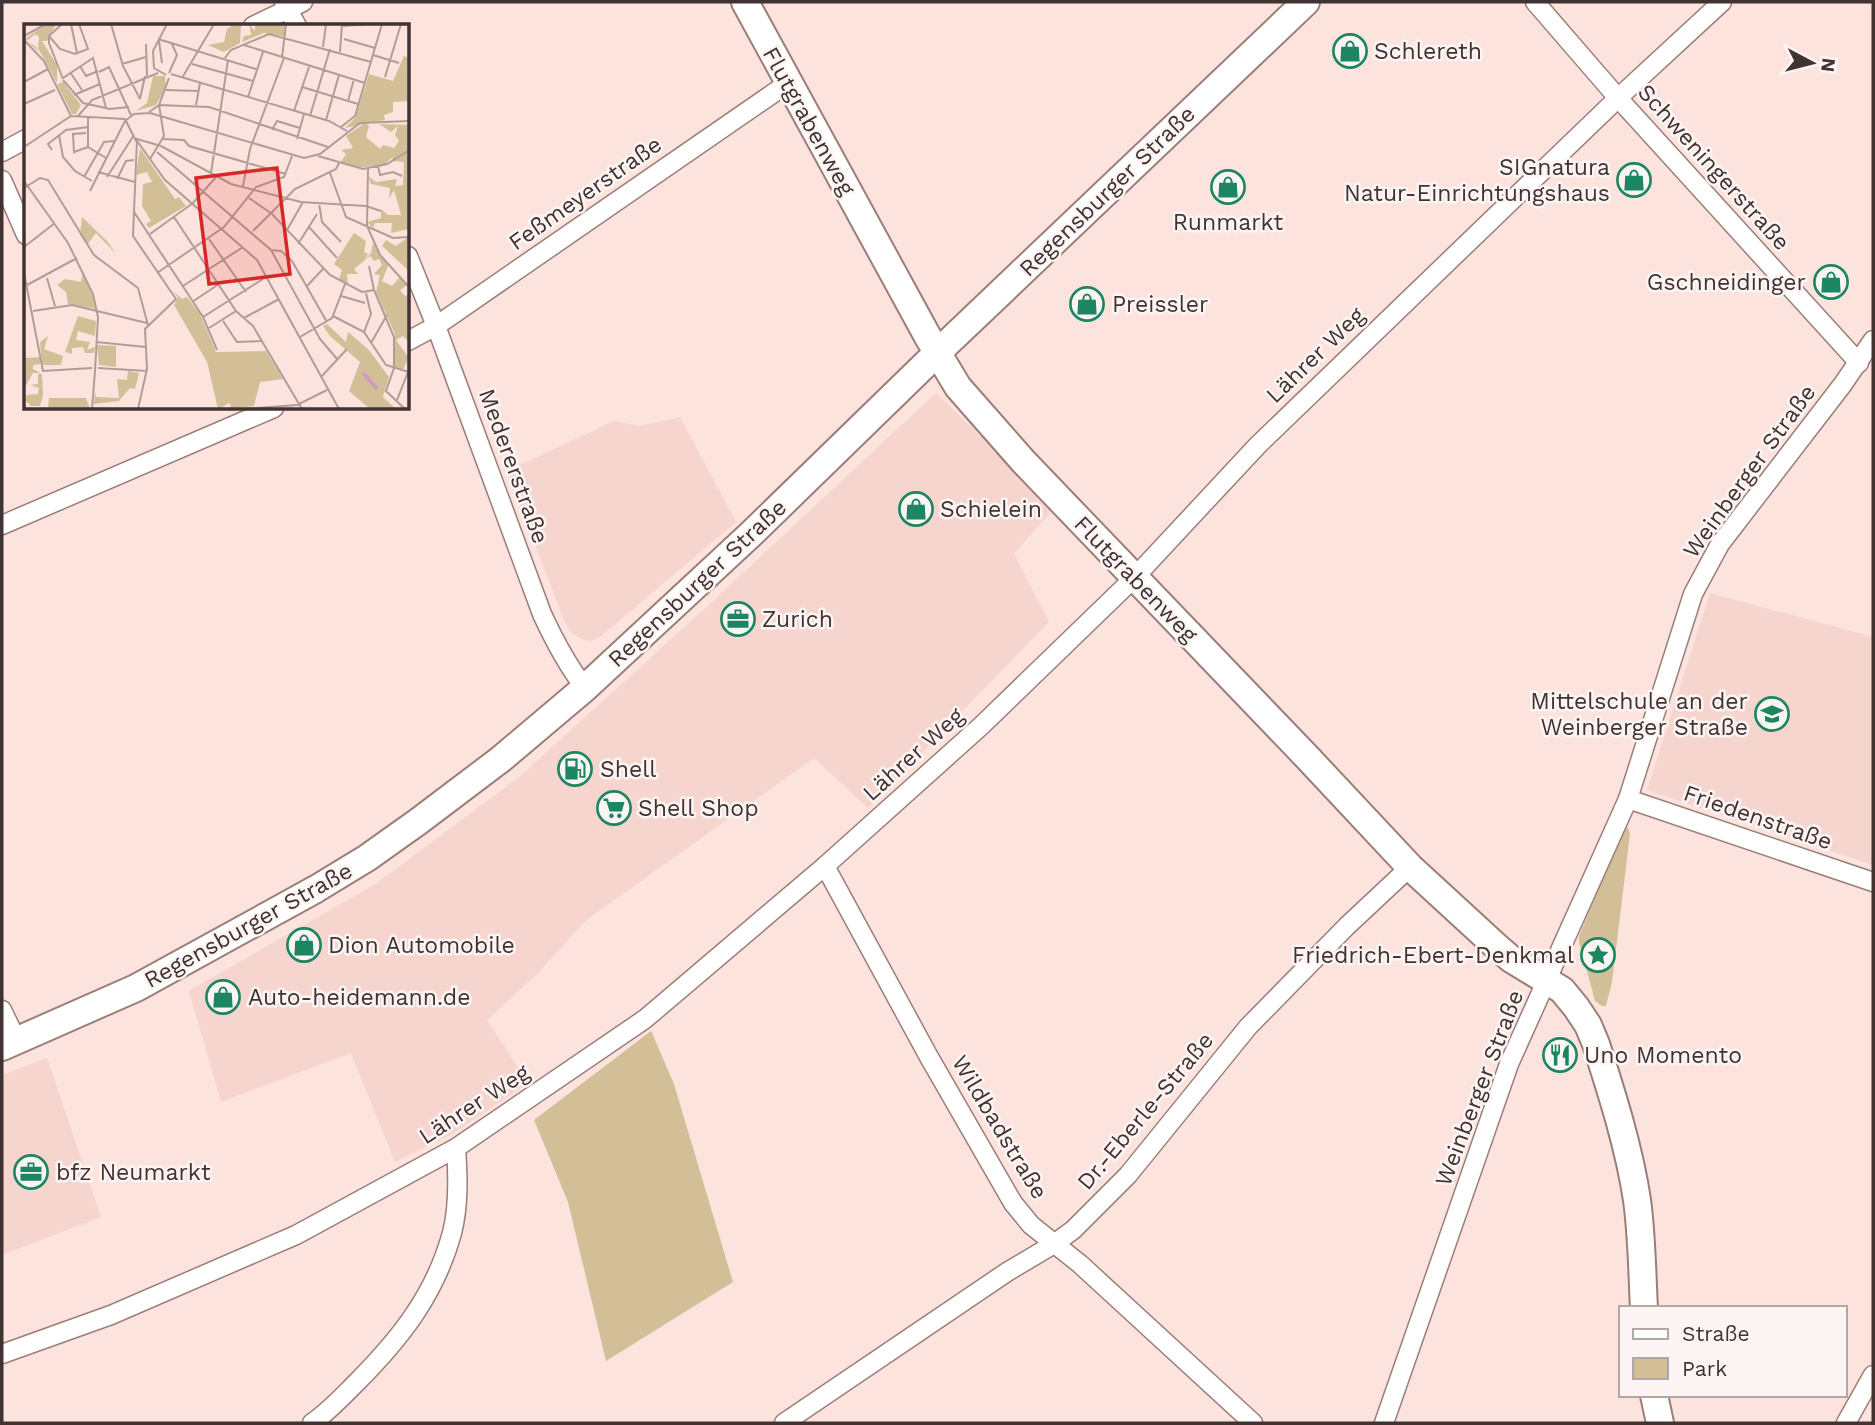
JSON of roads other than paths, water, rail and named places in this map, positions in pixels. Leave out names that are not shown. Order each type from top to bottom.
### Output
[{"type":"street","name":"Flutgrabenweg","points":[[745,2],[937,353],[958,387],[986,421],[1410,867],[1511,959],[1548,980],[1567,996],[1588,1025],[1631,1165],[1642,1243],[1644,1306]]},
{"type":"street","name":"Regensburger Straße","points":[[9,1044],[136,988],[317,889],[443,805],[501,760],[585,688],[766,520],[937,353],[1306,2]]},
{"type":"street","name":"Schweningerstraße","points":[[1535,2],[1859,363]]},
{"type":"street","name":"Lährer Weg","points":[[2,1354],[111,1315],[296,1235],[456,1148],[645,1019],[825,866],[981,726],[1134,578],[1258,445],[1618,97],[1722,2]]},
{"type":"street","points":[[256,24],[291,4],[296,24]]},
{"type":"street","name":"Feßmeyerstraße","points":[[410,340],[436,326],[788,83]]},
{"type":"street","points":[[2,152],[24,140]]},
{"type":"street","points":[[2,180],[24,230]]},
{"type":"street","name":"Medererstraße","points":[[410,261],[542,614],[567,663],[585,688]]},
{"type":"street","name":"Weinberger Straße","points":[[1384,1423],[1509,1064],[1628,799],[1683,622],[1703,574],[1720,544],[1859,363],[1873,340]]},
{"type":"street","points":[[2,525],[269,410]]},
{"type":"street","name":"Friedenstraße","points":[[1628,799],[1873,882]]},
{"type":"street","name":"Wildbadstraße","points":[[825,866],[1013,1203],[1031,1225],[1080,1264],[1253,1423]]},
{"type":"street","name":"Dr.-Eberle-Straße","points":[[784,1423],[1073,1230],[1128,1175],[1248,1027],[1347,926],[1410,867]]},
{"type":"street","points":[[2,1010],[9,1044]]},
{"type":"street","points":[[312,1423],[377,1362],[413,1319],[436,1276],[452,1232],[458,1185],[456,1148]]},
{"type":"street","points":[[1846,1423],[1873,1374]]},
{"type":"street","points":[[1654,1397],[1660,1423]]},
{"type":"place","name":"Schlereth","points":[[1350,51]]},
{"type":"place","name":"SIGnatura Natur-Einrichtungshaus","points":[[1634,180]]},
{"type":"place","name":"Runmarkt","points":[[1228,187]]},
{"type":"place","name":"Gschneidinger","points":[[1831,282]]},
{"type":"place","name":"Preissler","points":[[1087,304]]},
{"type":"place","name":"Schielein","points":[[916,509]]},
{"type":"place","name":"Zurich","points":[[738,619]]},
{"type":"place","name":"Mittelschule an der Weinberger Straße","points":[[1772,714]]},
{"type":"place","name":"Shell","points":[[575,769]]},
{"type":"place","name":"Shell Shop","points":[[614,808]]},
{"type":"place","name":"Dion Automobile","points":[[304,945]]},
{"type":"place","name":"Friedrich-Ebert-Denkmal","points":[[1598,955]]},
{"type":"place","name":"Auto-heidemann.de","points":[[223,997]]},
{"type":"place","name":"Uno Momento","points":[[1560,1055]]},
{"type":"place","name":"bfz Neumarkt","points":[[31,1172]]}]
